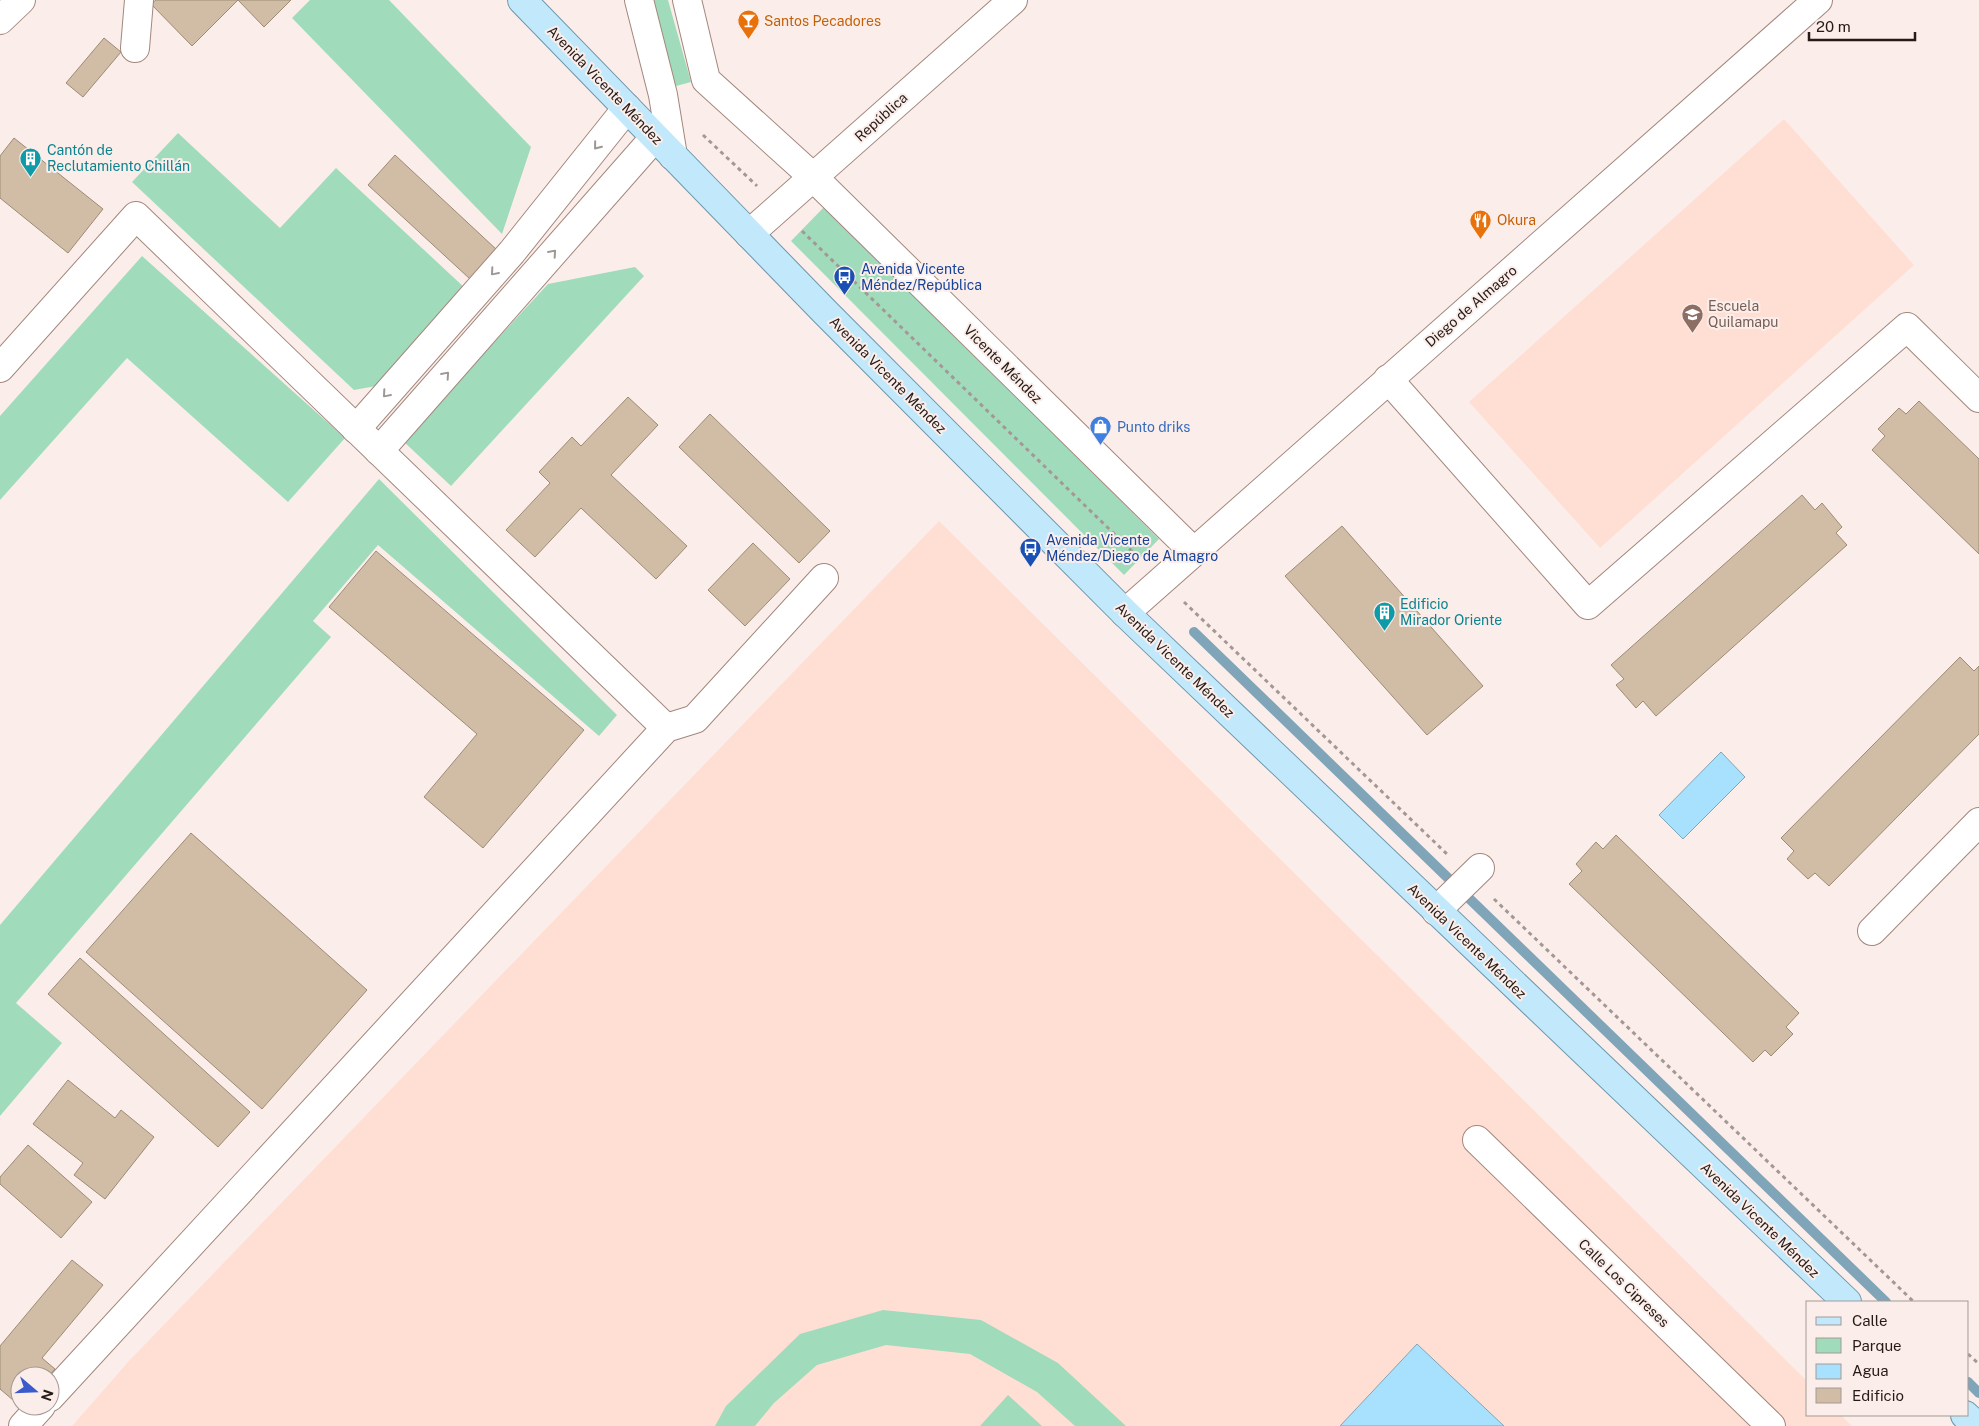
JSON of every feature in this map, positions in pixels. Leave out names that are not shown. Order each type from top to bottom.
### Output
[{"type":"main road","name":"Avenida Vicente Méndez","points":[[522,0],[749,234],[1125,612],[1440,907],[1846,1301]]},
{"type":"main road","points":[[1966,1416],[1977,1426]]},
{"type":"street","points":[[0,20],[21,0]]},
{"type":"street","points":[[135,48],[139,0]]},
{"type":"street","points":[[379,451],[664,146],[662,95],[640,0]]},
{"type":"street","name":"Vicente Méndez","points":[[687,0],[706,80],[812,177],[1193,551]]},
{"type":"street","name":"República","points":[[749,234],[1013,0]]},
{"type":"street","name":"Diego de Almagro","points":[[1125,612],[1818,0]]},
{"type":"street","points":[[356,429],[512,252],[627,108]]},
{"type":"street","points":[[0,368],[136,216],[666,728]]},
{"type":"street","points":[[1388,379],[1588,605],[1907,327],[1979,398]]},
{"type":"street","points":[[60,1385],[666,728],[695,719],[824,578]]},
{"type":"street","points":[[1872,932],[1979,822]]},
{"type":"street","points":[[1440,907],[1472,876]]},
{"type":"street","name":"Calle Los Cipreses","points":[[1477,1140],[1771,1426]]},
{"type":"street","points":[[23,1426],[32,1416]]},
{"type":"path","points":[[662,95],[1161,579],[1913,1301]]},
{"type":"path","points":[[1969,1355],[1979,1364]]},
{"type":"shaded area","name":"Escuela Quilamapu","points":[[1784,119],[1914,265],[1600,548],[1469,402]]},
{"type":"shaded area","points":[[939,521],[1806,1380],[1806,1416],[1842,1416],[1852,1426],[72,1426],[128,1362]]},
{"type":"green space","points":[[310,0],[389,0],[531,147],[502,234],[292,18]]},
{"type":"green space","points":[[651,0],[668,0],[691,82],[676,86]]},
{"type":"green space","points":[[178,133],[280,228],[336,168],[466,289],[376,386],[354,390],[132,182]]},
{"type":"green space","points":[[826,205],[1159,539],[1124,575],[791,241]]},
{"type":"green space","points":[[142,256],[345,438],[288,502],[127,358],[0,500],[0,416]]},
{"type":"green space","points":[[635,267],[644,276],[451,486],[403,441],[548,284]]},
{"type":"green space","points":[[379,479],[617,715],[599,736],[378,545],[313,621],[331,637],[16,1003],[62,1043],[0,1116],[0,925]]},
{"type":"green space","points":[[883,1310],[981,1320],[1058,1363],[1126,1426],[1075,1426],[1037,1392],[970,1354],[886,1345],[817,1365],[774,1403],[755,1426],[715,1426],[726,1406],[800,1334]]},
{"type":"green space","points":[[1008,1395],[1042,1426],[980,1426]]},
{"type":"water","points":[[1721,752],[1745,777],[1683,839],[1659,815]]},
{"type":"water","points":[[1417,1344],[1504,1426],[1340,1426]]},
{"type":"building","points":[[156,0],[238,0],[192,46],[151,4]]},
{"type":"building","points":[[238,0],[291,0],[264,27]]},
{"type":"building","points":[[104,38],[121,52],[83,97],[66,83]]},
{"type":"building","name":"Cantón de Reclutamiento Chillán","points":[[14,138],[103,209],[68,253],[0,198],[0,156]]},
{"type":"building","points":[[395,155],[497,250],[470,279],[368,185]]},
{"type":"building","points":[[628,397],[658,425],[611,475],[687,546],[656,579],[581,508],[535,557],[506,530],[550,483],[539,472],[572,437],[581,446]]},
{"type":"building","points":[[1919,401],[1979,459],[1979,554],[1872,450],[1885,436],[1878,429],[1899,408],[1906,414]]},
{"type":"building","points":[[710,414],[830,531],[799,563],[679,447]]},
{"type":"building","points":[[1802,495],[1815,510],[1822,503],[1842,527],[1836,533],[1847,545],[1656,716],[1643,701],[1636,708],[1616,685],[1624,679],[1611,665]]},
{"type":"building","name":"Edificio Mirador Oriente","points":[[1342,526],[1483,686],[1427,735],[1285,576]]},
{"type":"building","points":[[753,543],[790,579],[745,626],[708,590]]},
{"type":"building","points":[[376,551],[584,730],[483,848],[424,797],[477,734],[329,607]]},
{"type":"building","points":[[1960,657],[1974,671],[1979,666],[1979,734],[1829,886],[1815,873],[1808,879],[1787,859],[1794,851],[1781,838]]},
{"type":"building","points":[[191,833],[367,990],[262,1109],[86,952]]},
{"type":"building","points":[[1616,835],[1799,1013],[1786,1027],[1793,1034],[1771,1056],[1765,1050],[1753,1062],[1569,884],[1582,871],[1576,864],[1596,842],[1603,849]]},
{"type":"building","points":[[80,958],[250,1112],[218,1147],[48,994]]},
{"type":"building","points":[[68,1080],[115,1118],[121,1110],[154,1137],[105,1199],[74,1175],[83,1163],[33,1124]]},
{"type":"building","points":[[28,1145],[92,1202],[61,1238],[0,1184],[0,1177]]},
{"type":"building","points":[[72,1260],[103,1285],[42,1358],[51,1366],[10,1366],[10,1398],[0,1389],[0,1346]]},
{"type":"waterway","points":[[1194,632],[1885,1301]]},
{"type":"waterway","points":[[1969,1383],[1979,1393]]},
{"type":"place","name":"Santos Pecadores","points":[[748,40]]},
{"type":"place","name":"Cantón de Reclutamiento Chillán","points":[[31,177]]},
{"type":"place","name":"Okura","points":[[1481,239]]},
{"type":"place","name":"Avenida Vicente Méndez/República","points":[[845,296]]},
{"type":"place","name":"Escuela Quilamapu","points":[[1692,333]]},
{"type":"place","name":"Punto driks","points":[[1101,446]]},
{"type":"place","name":"Avenida Vicente Méndez/Diego de Almagro","points":[[1030,567]]},
{"type":"place","name":"Edificio Mirador Oriente","points":[[1384,631]]}]
